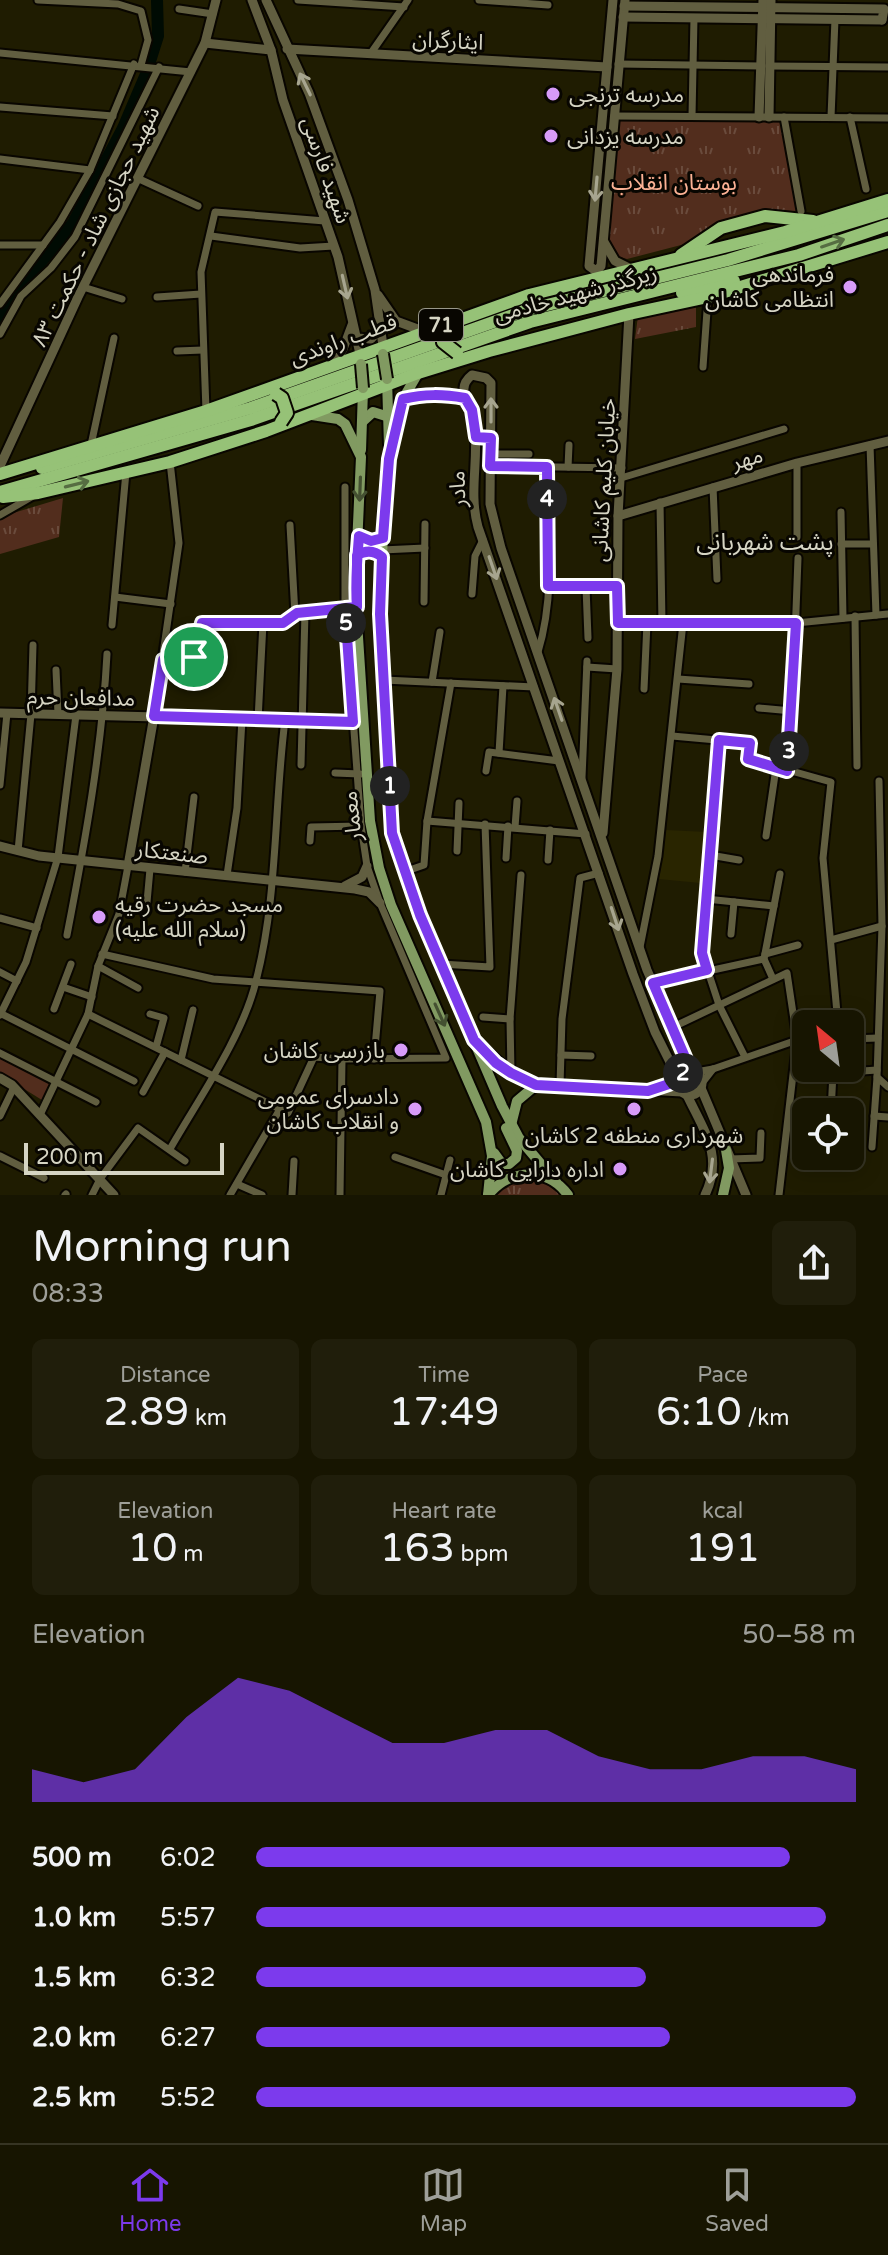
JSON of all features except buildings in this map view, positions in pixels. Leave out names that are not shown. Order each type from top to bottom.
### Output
[{"type":"highway","name":"قطب راوندی","points":[[4,470],[206,411],[333,364],[360,359],[423,331],[583,280],[820,222],[888,200]]},
{"type":"highway","name":"زیرگذر شهید خادمی","points":[[4,470],[33,471],[251,408],[527,310],[783,244],[888,211]]},
{"type":"highway","points":[[674,260],[702,241],[795,215],[820,222]]},
{"type":"highway","name":"زیرگذر شهید خادمی","points":[[0,494],[251,420],[530,322],[799,255],[888,225]]},
{"type":"highway","name":"71","points":[[0,494],[38,493],[170,462],[310,415],[388,382],[517,343],[708,297],[888,242]]},
{"type":"highway","points":[[583,280],[605,283],[755,247],[783,244]]},
{"type":"highway","points":[[550,335],[587,315],[773,272],[799,255]]},
{"type":"highway","points":[[458,319],[445,329],[443,342],[457,353],[502,340],[517,343]]},
{"type":"highway","points":[[206,411],[222,410],[276,394],[286,406],[287,413],[281,422],[266,431]]},
{"type":"main road","name":"معمار","points":[[383,350],[388,382],[389,459],[380,614],[392,833],[404,872],[441,964],[511,1125],[568,1195]]},
{"type":"main road","name":"معمار","points":[[360,359],[363,390],[359,536],[351,608],[362,773],[384,887],[486,1122],[492,1147],[488,1195]]},
{"type":"main road","name":"معمار","points":[[389,459],[403,399],[418,373]]},
{"type":"main road","points":[[403,399],[441,393],[465,398]]},
{"type":"main road","points":[[362,422],[373,412],[389,417]]},
{"type":"main road","name":"معمار","points":[[310,415],[338,419],[345,424],[361,457]]},
{"type":"main road","points":[[359,536],[371,541],[383,538]]},
{"type":"main road","points":[[357,555],[370,551],[382,554]]},
{"type":"main road","points":[[474,1040],[496,1063],[536,1085],[517,1101],[511,1125]]},
{"type":"main road","points":[[446,1058],[459,1058]]},
{"type":"main road","points":[[492,1147],[502,1164],[509,1164],[516,1158],[517,1151],[502,1118],[502,1106]]},
{"type":"main road","points":[[723,1195],[729,1168],[728,1154]]},
{"type":"main road","points":[[488,1195],[504,1180],[519,1175],[542,1175],[556,1182]]},
{"type":"street","points":[[0,304],[43,245],[90,170],[148,40],[141,11],[118,4],[38,0]]},
{"type":"street","name":"شهید حجازی شاد - حکمت ۸۳","points":[[4,470],[83,287],[205,43],[216,0]]},
{"type":"street","name":"شهید فارسی","points":[[252,0],[334,246],[360,359]]},
{"type":"street","name":"شهید فارسی","points":[[266,0],[318,116],[348,200],[375,290],[383,350]]},
{"type":"street","points":[[298,0],[406,3]]},
{"type":"street","points":[[479,0],[548,5]]},
{"type":"street","points":[[613,0],[589,266],[596,271],[601,266],[618,64],[628,17],[627,4],[835,9],[885,22]]},
{"type":"street","points":[[371,53],[406,3]]},
{"type":"street","points":[[628,17],[695,8]]},
{"type":"street","points":[[692,116],[695,8]]},
{"type":"street","points":[[179,9],[213,14]]},
{"type":"street","points":[[764,117],[767,9]]},
{"type":"street","points":[[831,117],[835,9]]},
{"type":"street","points":[[205,43],[271,50]]},
{"type":"street","name":"ایثارگران","points":[[287,49],[607,67]]},
{"type":"street","points":[[0,53],[191,72]]},
{"type":"street","points":[[618,64],[888,67]]},
{"type":"street","points":[[0,334],[21,296],[51,268],[75,237],[159,67]]},
{"type":"street","points":[[0,107],[113,116]]},
{"type":"street","points":[[614,116],[888,118]]},
{"type":"street","points":[[784,117],[795,215]]},
{"type":"street","points":[[850,117],[866,189]]},
{"type":"street","points":[[0,159],[90,170]]},
{"type":"street","points":[[137,178],[198,206]]},
{"type":"street","points":[[206,411],[201,272],[215,212],[325,221]]},
{"type":"street","points":[[211,236],[300,248],[334,246]]},
{"type":"street","points":[[603,240],[615,261],[631,269]]},
{"type":"street","points":[[0,245],[43,245]]},
{"type":"street","points":[[83,287],[122,299]]},
{"type":"street","points":[[375,290],[396,321],[423,331]]},
{"type":"street","points":[[157,297],[201,294]]},
{"type":"street","points":[[703,367],[708,297]]},
{"type":"street","name":"خیابان کلیم کاشانی","points":[[603,839],[617,669],[618,516],[629,314]]},
{"type":"street","points":[[333,364],[343,349],[353,322]]},
{"type":"street","points":[[356,338],[371,339],[381,328]]},
{"type":"street","points":[[91,445],[114,338]]},
{"type":"street","points":[[177,351],[203,350]]},
{"type":"street","name":"مادر","points":[[678,1079],[650,1017],[473,510],[476,437],[472,410],[463,387],[465,380],[472,375],[486,378],[491,383],[492,519],[653,983],[693,1071]]},
{"type":"street","points":[[490,466],[568,467],[622,473],[784,429]]},
{"type":"street","points":[[476,437],[491,438]]},
{"type":"street","name":"مهر","points":[[618,516],[797,463],[888,441]]},
{"type":"street","points":[[568,467],[569,445]]},
{"type":"street","points":[[870,445],[876,615]]},
{"type":"street","points":[[491,454],[529,454]]},
{"type":"street","points":[[40,1115],[88,1014],[98,966],[119,914],[154,716],[179,543],[170,462]]},
{"type":"street","points":[[797,463],[797,537]]},
{"type":"street","points":[[538,652],[546,626],[548,586],[547,467]]},
{"type":"street","points":[[112,625],[126,472]]},
{"type":"street","points":[[88,1014],[288,1113],[314,1057],[446,1058],[367,866],[361,826],[362,773],[353,722],[345,487]]},
{"type":"street","points":[[713,487],[717,579]]},
{"type":"street","points":[[0,504],[38,493]]},
{"type":"street","points":[[0,515],[38,493]]},
{"type":"street","points":[[660,502],[662,623]]},
{"type":"street","points":[[841,512],[843,618]]},
{"type":"street","points":[[424,602],[425,524]]},
{"type":"street","points":[[290,525],[295,615]]},
{"type":"street","points":[[472,594],[475,556],[483,540]]},
{"type":"street","points":[[841,544],[873,544]]},
{"type":"street","points":[[382,554],[425,548]]},
{"type":"street","points":[[787,771],[798,558]]},
{"type":"street","points":[[548,586],[617,586]]},
{"type":"street","points":[[586,587],[588,638]]},
{"type":"street","points":[[115,597],[171,604]]},
{"type":"street","points":[[163,660],[194,657],[202,623],[283,623],[305,612],[351,608]]},
{"type":"street","points":[[301,765],[305,612]]},
{"type":"street","points":[[618,623],[796,623],[888,614]]},
{"type":"street","points":[[855,616],[857,766]]},
{"type":"street","points":[[258,720],[263,623]]},
{"type":"street","points":[[644,689],[647,623]]},
{"type":"street","points":[[640,947],[658,856],[683,623]]},
{"type":"street","points":[[432,682],[440,632]]},
{"type":"street","points":[[18,851],[31,714],[33,645]]},
{"type":"street","points":[[67,935],[104,715],[107,654]]},
{"type":"street","points":[[565,780],[569,771],[581,775],[587,664],[617,669]]},
{"type":"street","points":[[56,670],[58,714]]},
{"type":"street","points":[[678,679],[749,684]]},
{"type":"street","points":[[384,680],[534,687]]},
{"type":"street","points":[[404,872],[424,865],[427,821],[451,683]]},
{"type":"street","points":[[499,753],[503,686]]},
{"type":"street","points":[[759,708],[792,711]]},
{"type":"street","points":[[0,785],[4,713]]},
{"type":"street","name":"مدافعان حرم","points":[[4,713],[353,722]]},
{"type":"street","points":[[76,715],[58,857],[26,962],[0,1014],[134,1081]]},
{"type":"street","points":[[227,875],[237,808],[242,719]]},
{"type":"street","points":[[170,1149],[236,1032],[256,982],[273,880],[285,720]]},
{"type":"street","points":[[672,736],[750,743],[748,759],[831,782],[823,858],[837,1010]]},
{"type":"street","points":[[719,740],[702,953],[719,1005],[745,1057]]},
{"type":"street","points":[[486,771],[489,752],[559,761],[571,761],[574,754]]},
{"type":"street","points":[[766,836],[776,768]]},
{"type":"street","points":[[335,773],[362,773]]},
{"type":"street","points":[[872,1147],[885,848],[879,781]]},
{"type":"street","points":[[185,872],[194,797]]},
{"type":"street","points":[[506,858],[517,801]]},
{"type":"street","points":[[457,851],[459,803]]},
{"type":"street","points":[[427,821],[586,834]]},
{"type":"street","points":[[441,964],[490,967],[485,824]]},
{"type":"street","points":[[310,841],[311,827],[361,826]]},
{"type":"street","points":[[548,860],[550,830]]},
{"type":"street","name":"صنعتکار","points":[[0,846],[150,869],[342,887],[369,892],[380,903]]},
{"type":"street","points":[[710,855],[739,860]]},
{"type":"street","points":[[342,887],[362,877],[367,866]]},
{"type":"street","points":[[147,902],[150,869]]},
{"type":"street","points":[[560,1085],[562,1019],[580,878],[599,873]]},
{"type":"street","points":[[773,979],[765,956],[780,874]]},
{"type":"street","points":[[511,1073],[510,1019],[521,875]]},
{"type":"street","points":[[706,899],[774,906]]},
{"type":"street","points":[[731,934],[734,902]]},
{"type":"street","points":[[0,918],[37,928]]},
{"type":"street","points":[[831,940],[882,926]]},
{"type":"street","points":[[653,983],[798,945]]},
{"type":"street","points":[[102,954],[213,979],[380,991],[374,1059]]},
{"type":"street","points":[[54,1009],[71,964]]},
{"type":"street","points":[[98,966],[138,988]]},
{"type":"street","points":[[0,972],[17,981]]},
{"type":"street","points":[[671,1028],[787,973],[795,1010]]},
{"type":"street","points":[[63,987],[92,997]]},
{"type":"street","points":[[181,1060],[193,1010]]},
{"type":"street","points":[[150,1014],[164,1018],[156,1047]]},
{"type":"street","points":[[483,1017],[510,1019]]},
{"type":"street","points":[[864,1038],[878,1038]]},
{"type":"street","points":[[648,1091],[678,1079],[685,1071],[713,1069],[792,1043]]},
{"type":"street","points":[[143,1092],[165,1052]]},
{"type":"street","points":[[0,1053],[96,1102]]},
{"type":"street","points":[[561,1055],[591,1056]]},
{"type":"street","points":[[340,1195],[342,1059]]},
{"type":"street","points":[[536,1085],[697,1093],[713,1069]]},
{"type":"street","points":[[693,1071],[702,1085],[746,1195]]},
{"type":"street","points":[[832,1098],[833,1073],[877,1074],[888,1087]]},
{"type":"street","points":[[0,1078],[14,1087],[114,1195]]},
{"type":"street","points":[[678,1079],[708,1139],[713,1158],[713,1176],[705,1195]]},
{"type":"street","points":[[779,1195],[796,1082]]},
{"type":"street","points":[[0,1116],[14,1087]]},
{"type":"street","points":[[230,1195],[280,1109]]},
{"type":"street","points":[[874,1116],[888,1117]]},
{"type":"street","points":[[92,1195],[100,1179],[138,1128],[185,1161]]},
{"type":"street","points":[[728,1154],[760,1158],[761,1133]]},
{"type":"street","points":[[0,1156],[44,1178]]},
{"type":"street","points":[[395,1157],[446,1175]]},
{"type":"street","points":[[441,1195],[450,1160]]},
{"type":"street","points":[[292,1195],[294,1161]]},
{"type":"street","points":[[237,1184],[262,1195]]},
{"type":"shaded area","points":[[666,830],[707,832],[700,883],[659,879]]},
{"type":"green space","name":"بوستان انقلاب","points":[[614,116],[787,120],[801,214],[627,259],[614,255],[608,239]]},
{"type":"green space","points":[[696,306],[696,327],[635,339],[638,316]]},
{"type":"green space","points":[[63,498],[59,537],[0,554],[0,517]]},
{"type":"green space","points":[[0,1055],[51,1081],[42,1100],[0,1074]]},
{"type":"green space","points":[[527,1180],[546,1184],[561,1195],[496,1195],[507,1186]]},
{"type":"waterway","points":[[0,319],[19,289],[73,223],[123,128],[158,36],[157,0]]},
{"type":"place","name":"مدرسه ترنجی","points":[[553,94]]},
{"type":"place","name":"مدرسه یزدانی","points":[[551,136]]},
{"type":"place","name":"فرماندهی انتظامی کاشان","points":[[850,287]]},
{"type":"place","name":"مسجد حضرت رقیه (سلام الله علیه)","points":[[99,917]]},
{"type":"place","name":"بازرسی کاشان","points":[[401,1050]]},
{"type":"place","name":"دادسرای عمومی و انقلاب کاشان","points":[[415,1109]]},
{"type":"place","name":"شهرداری منطفه 2 کاشان","points":[[634,1109]]},
{"type":"place","name":"اداره دارایی کاشان","points":[[620,1169]]},
{"type":"district","name":"پشت شهربانی","points":[[765,542]]},
{"type":"route","points":[[194,657],[163,660],[154,716],[353,722],[345,608],[357,607],[355,591],[357,555],[359,536],[371,541],[383,538],[389,459],[403,399],[423,394],[441,393],[465,398],[472,410],[476,437],[491,438],[490,466],[547,467],[548,586],[617,586],[618,623],[796,623],[787,771],[748,759],[750,743],[719,740],[702,953],[707,970],[653,983],[691,1071],[685,1071],[677,1080],[648,1091],[536,1085],[496,1063],[474,1040],[420,915],[392,833],[380,614],[380,555],[367,551],[357,555],[357,607],[345,608],[305,612],[297,613],[283,623],[202,623],[194,657]]}]
